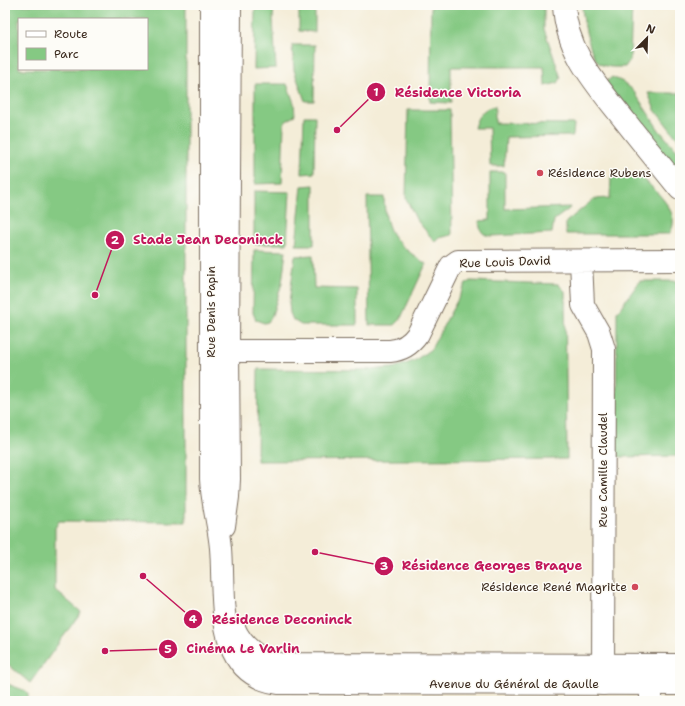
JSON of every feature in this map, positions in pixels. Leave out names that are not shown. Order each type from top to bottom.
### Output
[{"type":"street","name":"Rue Denis Papin","points":[[211,5],[220,351],[229,479],[221,547],[225,626],[239,660],[254,674],[265,680],[278,683],[349,683]]},
{"type":"street","name":"Rue Denis Papin","points":[[220,351],[230,5]]},
{"type":"street","points":[[564,5],[566,26],[570,38],[588,74],[680,190]]},
{"type":"street","name":"Rue Louis David","points":[[220,351],[396,351],[406,346],[418,334],[451,266],[456,262],[680,260]]},
{"type":"street","name":"Rue Camille Claudel","points":[[581,261],[583,305],[599,333],[604,349],[603,674]]},
{"type":"street","name":"Avenue du Général de Gaulle","points":[[651,683],[680,665]]},
{"type":"street","name":"Avenue du Général de Gaulle","points":[[349,683],[603,674],[651,683],[680,684]]},
{"type":"green space","points":[[5,5],[186,5],[186,522],[59,521],[55,528],[55,590],[81,612],[30,683],[5,662]]},
{"type":"green space","points":[[255,5],[274,5],[273,19],[276,68],[254,69]]},
{"type":"green space","points":[[299,5],[315,5],[315,32],[299,31]]},
{"type":"green space","points":[[431,5],[544,5],[544,29],[561,78],[558,83],[545,86],[544,67],[451,67],[451,103],[430,102]]},
{"type":"green space","points":[[582,5],[632,5],[630,60],[625,67],[606,66],[600,64],[596,60],[587,37]]},
{"type":"green space","points":[[292,45],[315,45],[314,101],[305,101],[294,70]]},
{"type":"green space","points":[[612,77],[623,82],[633,90],[659,130],[680,154],[680,175],[605,83]]},
{"type":"green space","points":[[255,84],[287,84],[294,103],[295,115],[284,123],[282,183],[255,184]]},
{"type":"green space","points":[[648,93],[680,93],[680,142],[655,110]]},
{"type":"green space","points":[[495,106],[495,123],[574,124],[573,136],[506,137],[504,166],[490,166],[489,128],[474,128],[481,113]]},
{"type":"green space","points":[[408,110],[450,110],[452,235],[439,238],[435,242],[416,219],[406,198]]},
{"type":"green space","points":[[304,116],[315,116],[314,173],[302,174]]},
{"type":"green space","points":[[490,172],[505,172],[505,209],[570,207],[554,220],[552,233],[491,236],[485,234],[481,229],[479,221],[490,220]]},
{"type":"green space","points":[[611,177],[642,177],[666,203],[670,211],[673,219],[673,226],[669,234],[566,234],[566,222],[594,199],[610,198]]},
{"type":"green space","points":[[314,185],[314,245],[296,245],[302,186]]},
{"type":"green space","points":[[254,191],[290,192],[287,244],[254,244]]},
{"type":"green space","points":[[367,197],[384,197],[387,221],[394,237],[407,250],[426,264],[400,320],[395,325],[369,325]]},
{"type":"green space","points":[[254,250],[286,251],[282,283],[271,318],[268,322],[264,323],[256,320],[253,313]]},
{"type":"green space","points":[[313,255],[314,288],[357,289],[357,325],[301,325],[293,320],[290,313],[289,303],[295,256]]},
{"type":"green space","points":[[470,281],[558,284],[565,291],[567,459],[257,461],[258,369],[366,370],[393,368],[414,361],[431,349],[466,284]]},
{"type":"green space","points":[[640,281],[680,281],[680,456],[616,457],[617,312]]},
{"type":"green space","points":[[5,683],[26,691],[28,694],[28,701],[5,701]]},
{"type":"place","name":"Résidence Victoria","points":[[337,130]]},
{"type":"place","name":"Résidence Rubens","points":[[540,173]]},
{"type":"place","name":"Stade Jean Deconinck","points":[[95,295]]},
{"type":"place","name":"Résidence Georges Braque","points":[[315,552]]},
{"type":"place","name":"Résidence Deconinck","points":[[143,576]]},
{"type":"place","name":"Résidence René Magritte","points":[[635,587]]},
{"type":"place","name":"Cinéma Le Varlin","points":[[105,651]]}]
